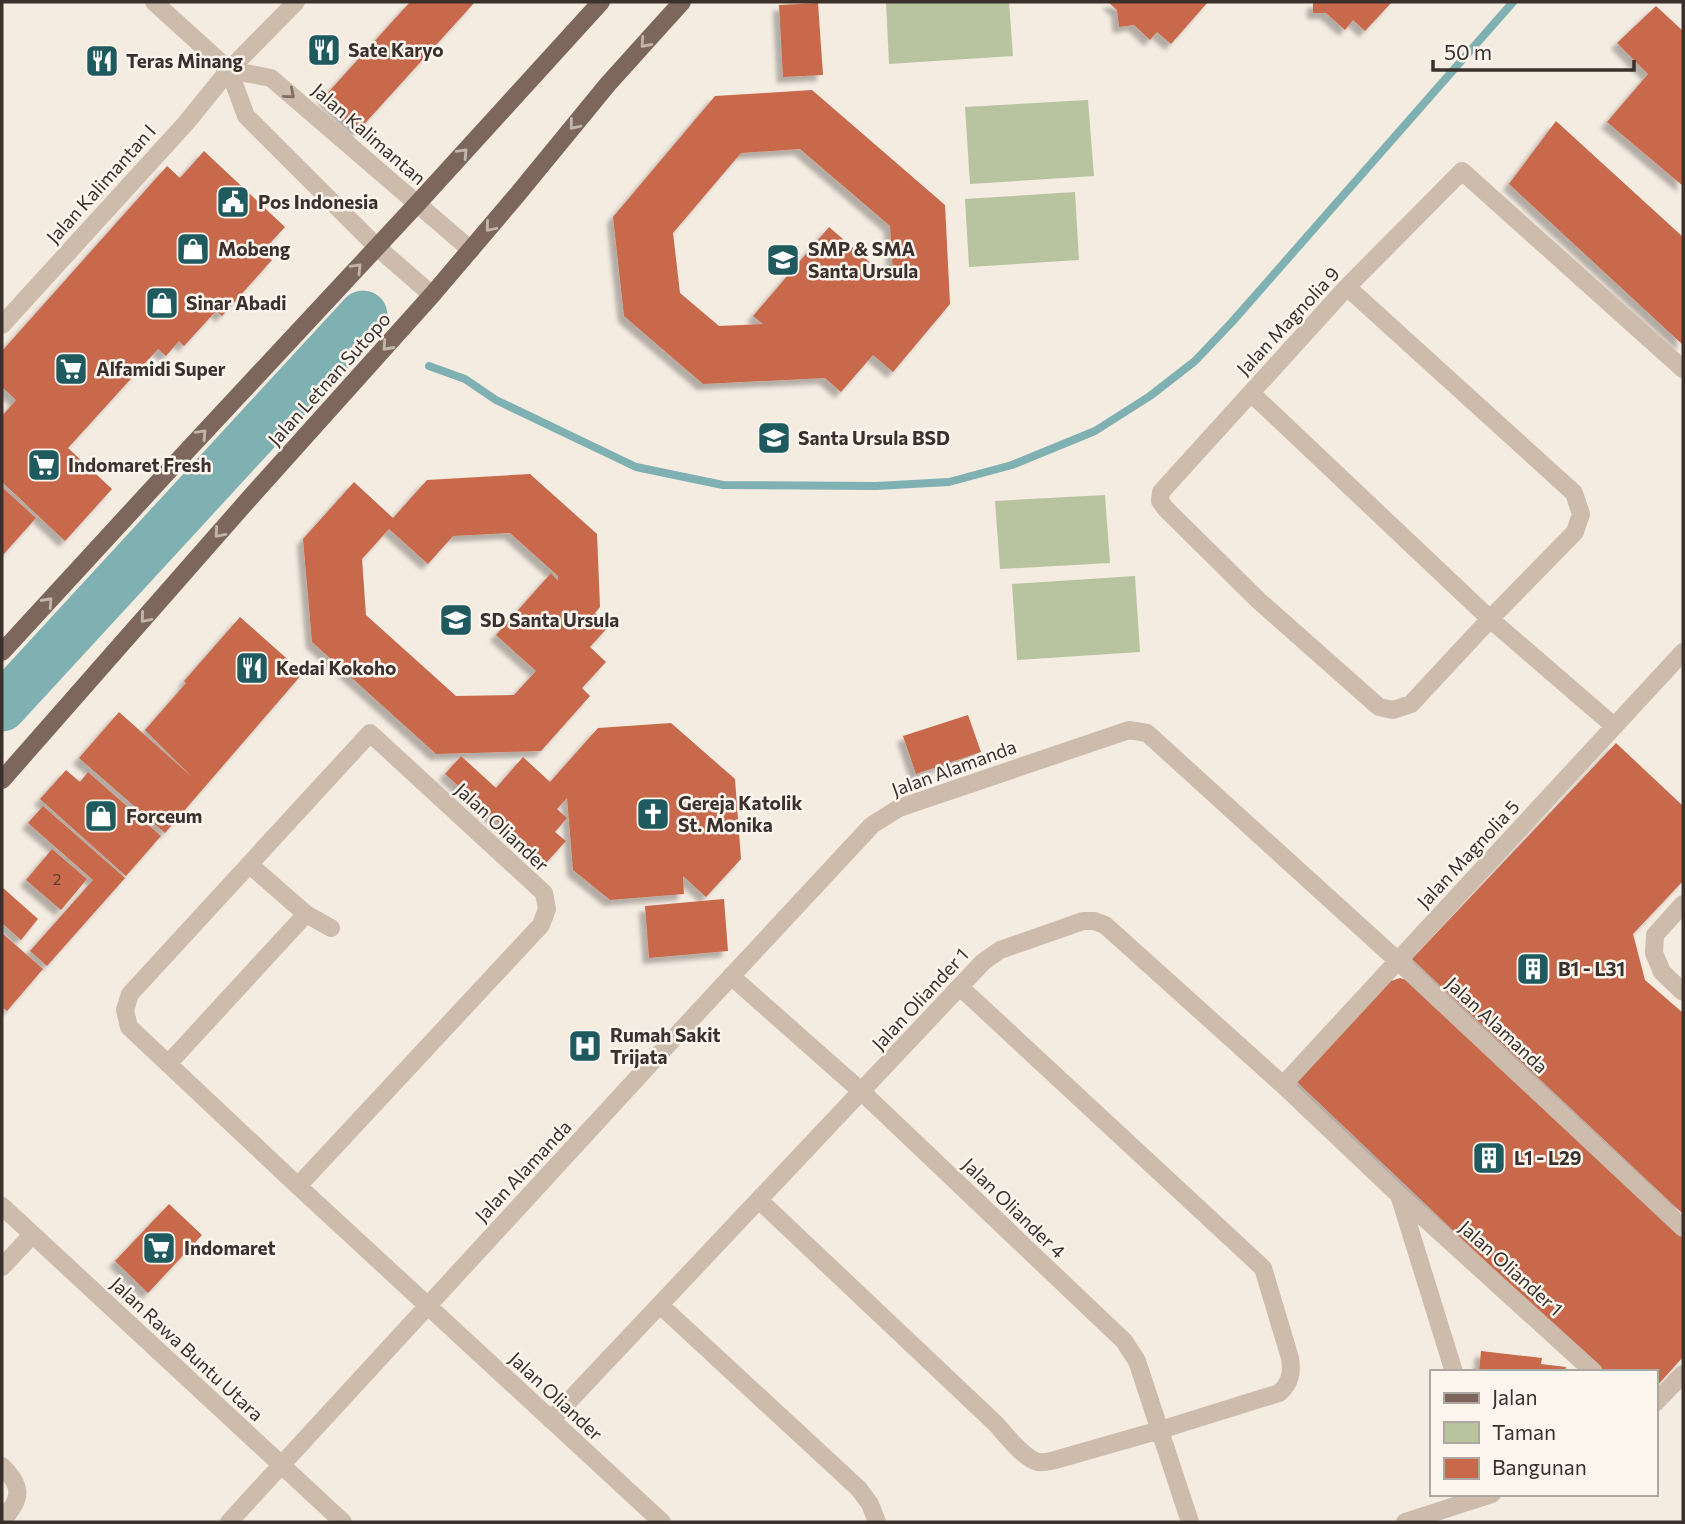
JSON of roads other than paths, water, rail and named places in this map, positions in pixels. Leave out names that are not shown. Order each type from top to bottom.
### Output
[{"type":"main road","points":[[2,652],[601,2]]},
{"type":"main road","name":"Jalan Letnan Sutopo","points":[[2,780],[432,295],[607,83],[682,2]]},
{"type":"street","points":[[154,2],[229,70],[246,116],[377,247],[432,295]]},
{"type":"street","name":"Jalan Kalimantan I","points":[[2,325],[186,123],[229,70],[296,2]]},
{"type":"street","name":"Jalan Kalimantan","points":[[229,70],[271,78],[471,250]]},
{"type":"street","name":"Jalan Magnolia 9","points":[[1490,619],[1411,704],[1393,710],[1379,707],[1258,600],[1165,508],[1160,501],[1161,492],[1347,287],[1462,171],[1683,369]]},
{"type":"street","points":[[1347,287],[1574,493],[1581,514],[1575,532],[1490,619]]},
{"type":"street","points":[[1251,393],[1490,619],[1614,726]]},
{"type":"street","name":"Jalan Magnolia 5","points":[[1283,1085],[1683,652]]},
{"type":"street","name":"Jalan Alamanda","points":[[229,1522],[872,825],[899,808],[1129,730],[1146,733],[1398,961],[1683,1228]]},
{"type":"street","name":"Jalan Oliander","points":[[298,1186],[541,925],[547,909],[544,893],[370,733],[130,993],[125,1010],[129,1027],[298,1186],[662,1522]]},
{"type":"street","points":[[250,865],[306,914],[331,928]]},
{"type":"street","points":[[1683,904],[1655,935],[1654,953],[1662,972],[1683,992]]},
{"type":"street","points":[[168,1064],[306,914]]},
{"type":"street","name":"Jalan Oliander 1","points":[[551,1420],[983,962],[1000,950],[1083,921],[1105,925],[1592,1370]]},
{"type":"street","name":"Jalan Oliander 4","points":[[731,976],[861,1091],[1124,1341],[1137,1361],[1190,1522]]},
{"type":"street","points":[[758,1200],[1034,1461],[1055,1460],[1160,1430],[1279,1392],[1286,1387],[1291,1370],[1290,1358],[1263,1268],[960,987]]},
{"type":"street","name":"Jalan Oliander 1","points":[[1399,1195],[1453,1370]]},
{"type":"street","name":"Jalan Rawa Buntu Utara","points":[[2,1206],[344,1522]]},
{"type":"street","points":[[2,1267],[32,1234]]},
{"type":"street","points":[[660,1305],[859,1489],[870,1504],[877,1522]]},
{"type":"street","points":[[1657,1401],[1683,1374]]},
{"type":"street","points":[[2,1466],[15,1482],[18,1495],[13,1508],[2,1521]]},
{"type":"street","points":[[1405,1522],[1486,1496]]},
{"type":"waterway","points":[[429,366],[465,379],[496,400],[636,467],[723,485],[876,486],[949,482],[1012,465],[1095,431],[1150,396],[1195,361],[1513,2]]},
{"type":"waterway","points":[[2,707],[363,315]]},
{"type":"place","name":"Sate Karyo","points":[[324,50]]},
{"type":"place","name":"Teras Minang","points":[[102,61]]},
{"type":"place","name":"Pos Indonesia","points":[[233,202]]},
{"type":"place","name":"Mobeng","points":[[193,249]]},
{"type":"place","name":"SMP & SMA Santa Ursula","points":[[783,260]]},
{"type":"place","name":"Sinar Abadi","points":[[162,303]]},
{"type":"place","name":"Alfamidi Super","points":[[71,369]]},
{"type":"place","name":"Santa Ursula BSD","points":[[774,438]]},
{"type":"place","name":"Indomaret Fresh","points":[[44,465]]},
{"type":"place","name":"SD Santa Ursula","points":[[456,620]]},
{"type":"place","name":"Kedai Kokoho","points":[[252,668]]},
{"type":"place","name":"Gereja Katolik St. Monika","points":[[653,814]]},
{"type":"place","name":"Forceum","points":[[101,816]]},
{"type":"place","name":"B1 - L31","points":[[1533,969]]},
{"type":"place","name":"Rumah Sakit Trijata","points":[[585,1046]]},
{"type":"place","name":"L1 - L29","points":[[1489,1158]]},
{"type":"place","name":"Indomaret","points":[[159,1248]]}]
